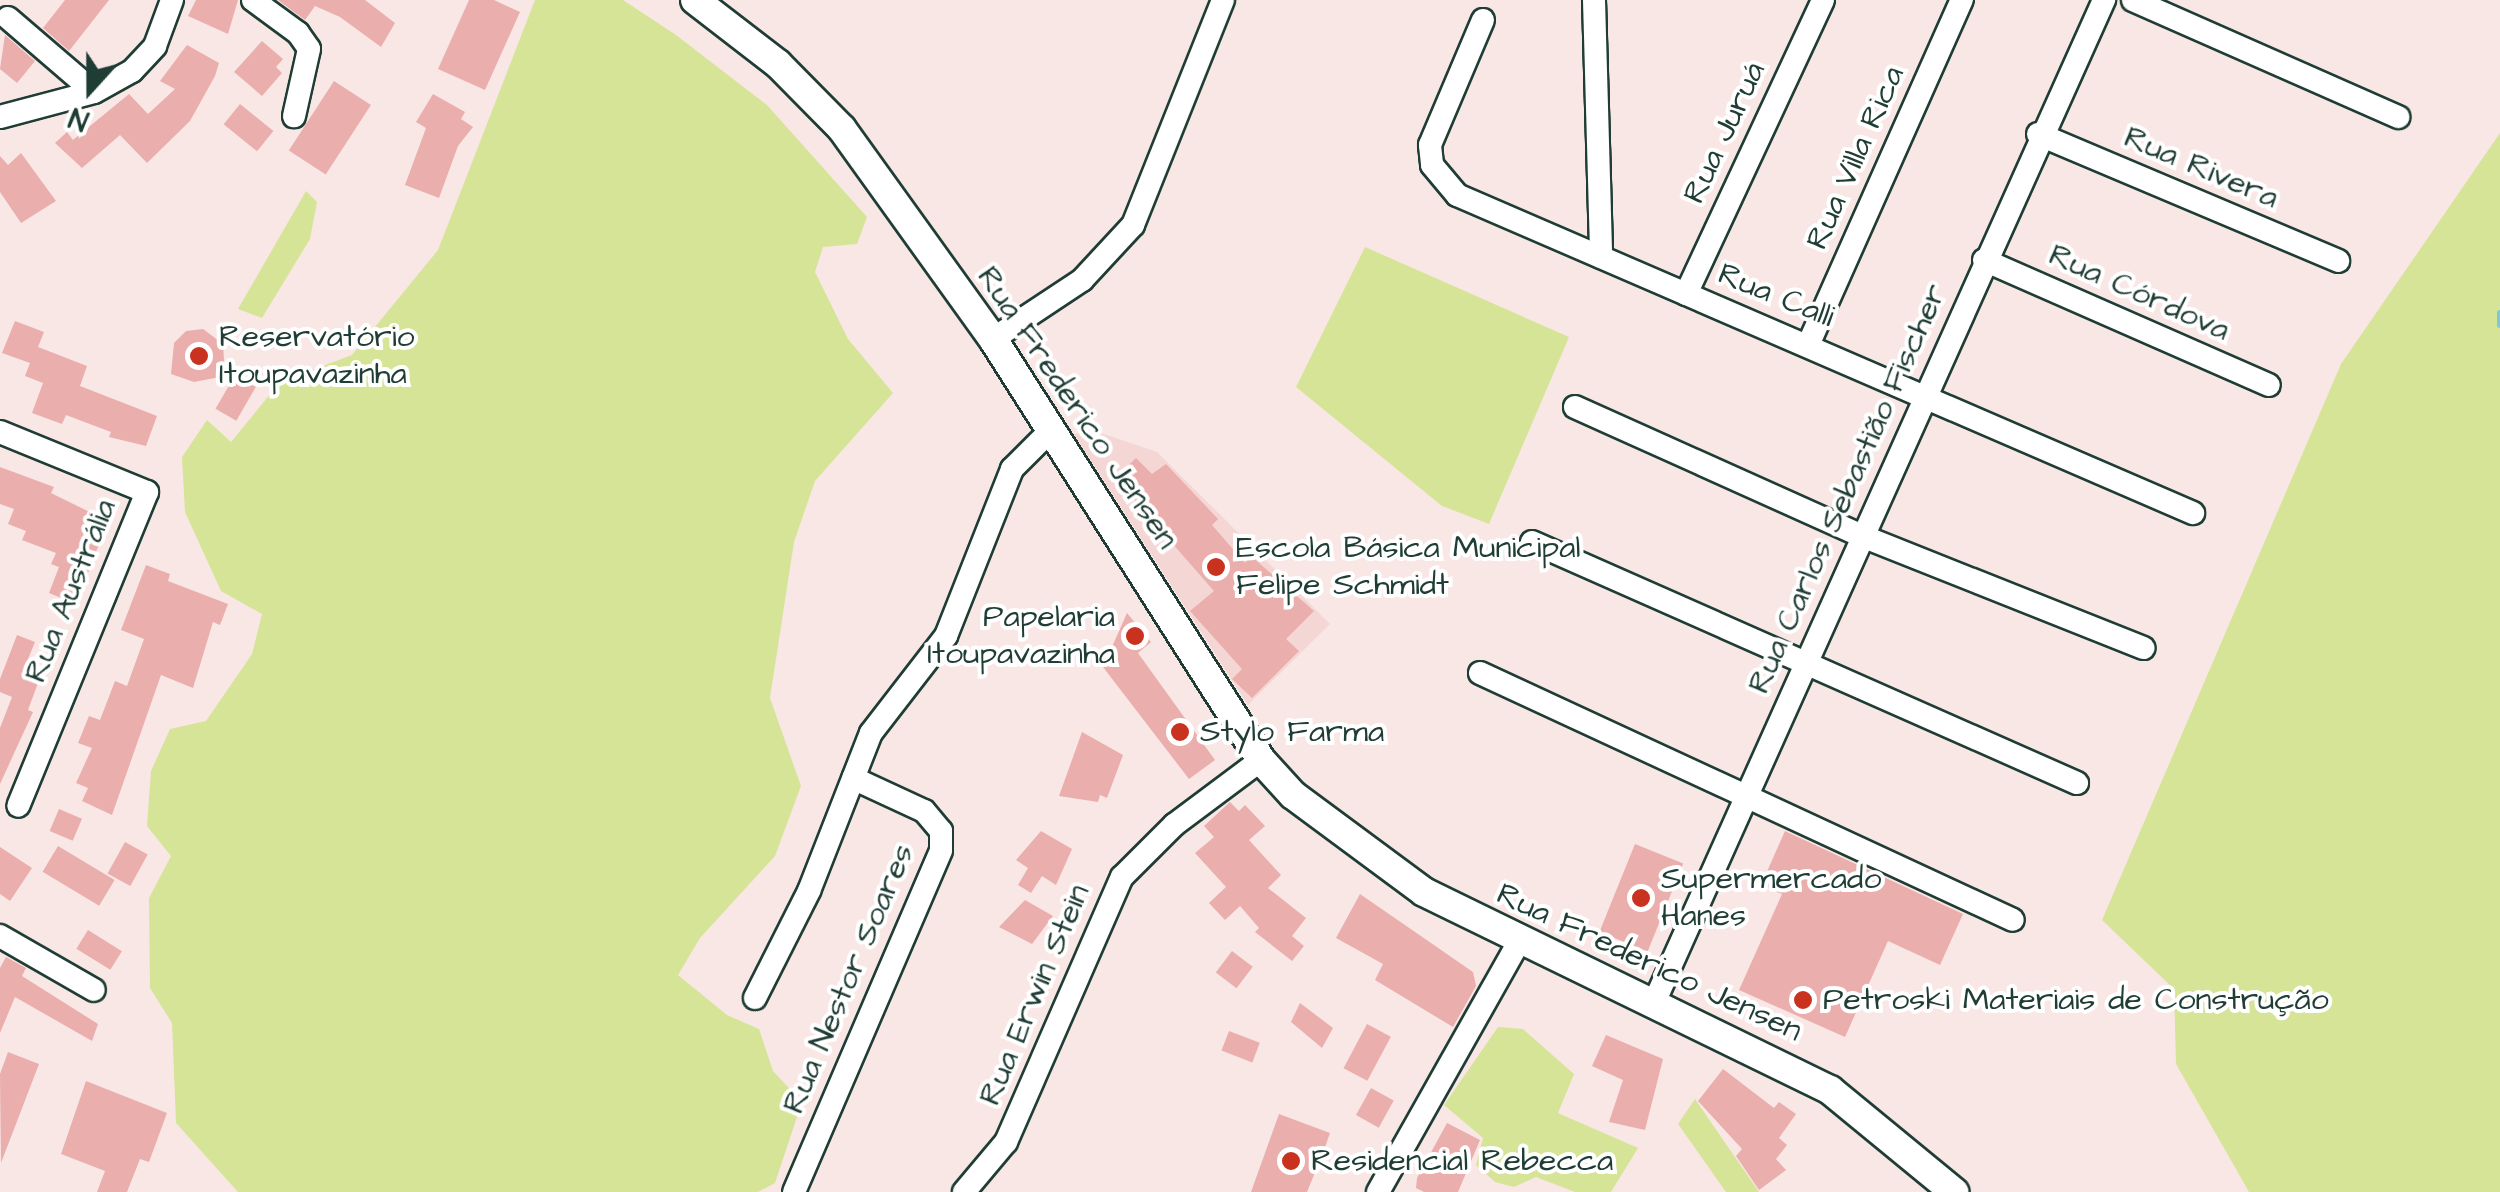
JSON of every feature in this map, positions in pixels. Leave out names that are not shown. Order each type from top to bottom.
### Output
[{"type":"main road","name":"Rua Frederico Jensen","points":[[695,0],[830,114],[993,339],[1261,760],[1293,795],[1373,860],[1519,942],[1830,1090],[1954,1192]]},
{"type":"street","points":[[0,117],[94,92],[132,71],[154,46],[172,0]]},
{"type":"street","points":[[253,0],[298,33],[309,50],[294,116]]},
{"type":"street","points":[[993,339],[1082,280],[1133,225],[1223,0]]},
{"type":"street","points":[[1594,0],[1600,257]]},
{"type":"street","name":"Rua Juruá","points":[[1686,294],[1823,0]]},
{"type":"street","name":"Rua Villa Rica","points":[[1809,343],[1962,0]]},
{"type":"street","name":"Rua Carlos Sebastião Fischer","points":[[1653,1005],[1927,396],[2038,134],[2104,0]]},
{"type":"street","points":[[2133,0],[2398,117]]},
{"type":"street","points":[[8,18],[94,92]]},
{"type":"street","name":"Rua Calli","points":[[1483,20],[1430,145],[1432,165],[1457,195],[1809,343],[2193,513]]},
{"type":"street","name":"Rua Rivera","points":[[2038,134],[2338,261]]},
{"type":"street","name":"Rua Córdova","points":[[1984,260],[2269,385]]},
{"type":"street","points":[[1575,407],[1862,536],[2144,648]]},
{"type":"street","points":[[755,998],[809,891],[871,733],[946,636],[1012,469],[1052,429]]},
{"type":"street","name":"Rua Austrália","points":[[0,432],[147,492],[18,806]]},
{"type":"street","points":[[1532,542],[2077,782]]},
{"type":"street","points":[[1480,673],[1747,801],[2014,920]]},
{"type":"street","name":"Rua Erwin Stein","points":[[964,1192],[1006,1142],[1122,876],[1174,824],[1261,760]]},
{"type":"street","name":"Rua Nestor Soares","points":[[794,1192],[941,850],[936,821],[853,778]]},
{"type":"street","points":[[0,936],[94,990]]},
{"type":"street","points":[[1378,1192],[1519,942]]},
{"type":"shaded area","name":"Escola Básica Municipal Felipe Schmidt","points":[[1095,431],[1157,452],[1330,624],[1248,705],[1074,434]]},
{"type":"green space","points":[[535,0],[623,0],[767,105],[867,217],[857,244],[823,247],[815,272],[848,339],[893,393],[815,481],[794,542],[770,698],[801,786],[775,856],[700,938],[678,975],[727,1015],[759,1029],[773,1071],[802,1102],[775,1183],[758,1192],[238,1192],[176,1123],[172,1023],[150,988],[149,898],[171,856],[147,826],[151,771],[170,729],[206,721],[252,654],[262,614],[221,591],[185,512],[182,457],[207,420],[231,442],[280,382],[352,355],[438,250]]},
{"type":"green space","points":[[2500,133],[2500,1192],[2249,1192],[2176,1064],[2174,989],[2102,920],[2341,364]]},
{"type":"green space","points":[[306,191],[317,202],[310,239],[262,318],[238,309]]},
{"type":"green space","points":[[1365,247],[1569,337],[1489,524],[1442,506],[1296,387]]},
{"type":"green space","points":[[1498,1027],[1523,1029],[1574,1074],[1558,1113],[1638,1148],[1611,1192],[1575,1192],[1536,1177],[1514,1187],[1495,1182],[1476,1165],[1483,1138],[1444,1105]]},
{"type":"green space","points":[[1695,1099],[1759,1192],[1726,1192],[1678,1124]]},
{"type":"building","points":[[65,0],[109,0],[69,51],[43,28]]},
{"type":"building","points":[[196,0],[238,0],[228,34],[188,16]]},
{"type":"building","points":[[278,0],[365,0],[395,23],[381,47],[340,17],[315,6],[305,20]]},
{"type":"building","points":[[469,0],[494,0],[520,12],[485,90],[438,69]]},
{"type":"building","points":[[5,35],[35,61],[17,83],[0,69]]},
{"type":"building","points":[[262,41],[283,59],[276,67],[282,73],[262,96],[234,72]]},
{"type":"building","points":[[187,45],[219,63],[215,76],[190,121],[147,163],[120,135],[82,168],[55,143],[67,132],[73,140],[129,94],[148,114],[175,89],[160,81]]},
{"type":"building","points":[[334,81],[371,105],[326,175],[289,151]]},
{"type":"building","points":[[433,94],[465,112],[461,119],[473,127],[458,146],[439,198],[405,185],[426,128],[416,122]]},
{"type":"building","points":[[240,104],[273,131],[257,151],[224,124]]},
{"type":"building","points":[[21,153],[56,201],[21,223],[0,192],[0,156],[8,165]]},
{"type":"building","points":[[15,321],[44,332],[38,347],[87,366],[80,386],[157,416],[146,446],[109,437],[111,432],[66,415],[62,424],[32,413],[43,383],[25,376],[30,363],[2,353]]},
{"type":"building","name":"Reservatório Itoupavazinha","points":[[203,329],[223,344],[225,376],[194,382],[171,374],[174,343],[186,331]]},
{"type":"building","points":[[235,375],[256,387],[236,421],[216,409]]},
{"type":"building","name":"Escola Básica Municipal Felipe Schmidt","points":[[1136,458],[1152,474],[1166,464],[1218,519],[1212,525],[1245,563],[1251,556],[1314,611],[1286,639],[1299,651],[1252,698],[1232,679],[1242,669],[1190,611],[1214,591],[1115,478]]},
{"type":"building","points":[[0,467],[54,487],[51,493],[108,521],[76,604],[49,593],[59,567],[51,564],[56,553],[22,540],[26,531],[8,524],[14,509],[0,504]]},
{"type":"building","points":[[146,565],[170,574],[168,581],[228,604],[220,625],[213,622],[193,688],[161,675],[112,815],[82,801],[88,788],[76,783],[92,748],[78,743],[89,716],[100,720],[115,681],[127,686],[144,639],[121,630]]},
{"type":"building","points":[[1127,613],[1151,642],[1138,653],[1215,760],[1189,779],[1103,667]]},
{"type":"building","points":[[17,635],[35,642],[24,669],[41,675],[28,710],[33,712],[0,784],[0,728],[12,697],[0,692],[0,679]]},
{"type":"building","points":[[1082,732],[1123,755],[1107,798],[1100,795],[1098,802],[1059,796]]},
{"type":"building","points":[[1230,802],[1239,811],[1245,805],[1265,826],[1249,840],[1281,875],[1268,888],[1306,918],[1292,936],[1304,946],[1292,961],[1255,932],[1259,928],[1240,906],[1225,920],[1209,903],[1226,887],[1195,853],[1214,837],[1204,826]]},
{"type":"building","points":[[59,809],[82,819],[73,841],[50,831]]},
{"type":"building","points":[[1041,831],[1072,849],[1056,885],[1042,876],[1031,893],[1018,885],[1028,868],[1016,860]]},
{"type":"building","points":[[1785,831],[1963,914],[1940,965],[1888,941],[1845,1037],[1739,990],[1782,894],[1761,885]]},
{"type":"building","points":[[125,842],[148,855],[130,886],[108,873]]},
{"type":"building","name":"Supermercado Hanes","points":[[1635,844],[1683,863],[1648,952],[1599,932]]},
{"type":"building","points":[[58,846],[115,880],[99,906],[43,872]]},
{"type":"building","points":[[0,847],[32,868],[10,901],[0,894]]},
{"type":"building","points":[[1360,894],[1473,972],[1476,986],[1453,1027],[1375,980],[1383,964],[1336,938]]},
{"type":"building","points":[[1025,900],[1053,916],[1032,944],[999,927]]},
{"type":"building","points":[[88,930],[122,951],[110,970],[76,949]]},
{"type":"building","points":[[1232,951],[1253,967],[1237,988],[1216,973]]},
{"type":"building","points":[[6,957],[26,968],[22,976],[98,1024],[92,1041],[15,997],[0,1033],[0,968]]},
{"type":"building","points":[[1300,1003],[1333,1028],[1322,1048],[1291,1022]]},
{"type":"building","points":[[1367,1024],[1391,1037],[1367,1081],[1344,1068]]},
{"type":"building","points":[[1229,1031],[1260,1043],[1252,1062],[1221,1051]]},
{"type":"building","points":[[1606,1035],[1663,1059],[1645,1130],[1609,1122],[1623,1080],[1592,1066]]},
{"type":"building","points":[[8,1052],[39,1064],[1,1163],[0,1074]]},
{"type":"building","points":[[1723,1069],[1774,1108],[1779,1102],[1796,1114],[1779,1138],[1787,1145],[1776,1159],[1786,1170],[1759,1190],[1736,1156],[1742,1149],[1698,1101]]},
{"type":"building","points":[[86,1081],[167,1113],[149,1162],[140,1159],[127,1192],[97,1192],[105,1171],[61,1154]]},
{"type":"building","points":[[1371,1088],[1394,1101],[1379,1128],[1356,1115]]},
{"type":"building","name":"Residencial Rebecca","points":[[1279,1114],[1330,1133],[1324,1150],[1307,1192],[1251,1192]]},
{"type":"building","points":[[1447,1123],[1480,1140],[1458,1192],[1424,1192],[1416,1188],[1417,1178]]},
{"type":"waterway","points":[[2500,313],[2500,325]]},
{"type":"place","name":"Reservatório Itoupavazinha","points":[[199,356]]},
{"type":"place","name":"Escola Básica Municipal Felipe Schmidt","points":[[1216,567]]},
{"type":"place","name":"Papelaria Itoupavazinha","points":[[1135,636]]},
{"type":"place","name":"Stylo Farma","points":[[1180,732]]},
{"type":"place","name":"Supermercado Hanes","points":[[1641,898]]},
{"type":"place","name":"Petroski Materiais de Construção","points":[[1803,1000]]},
{"type":"place","name":"Residencial Rebecca","points":[[1291,1161]]}]
